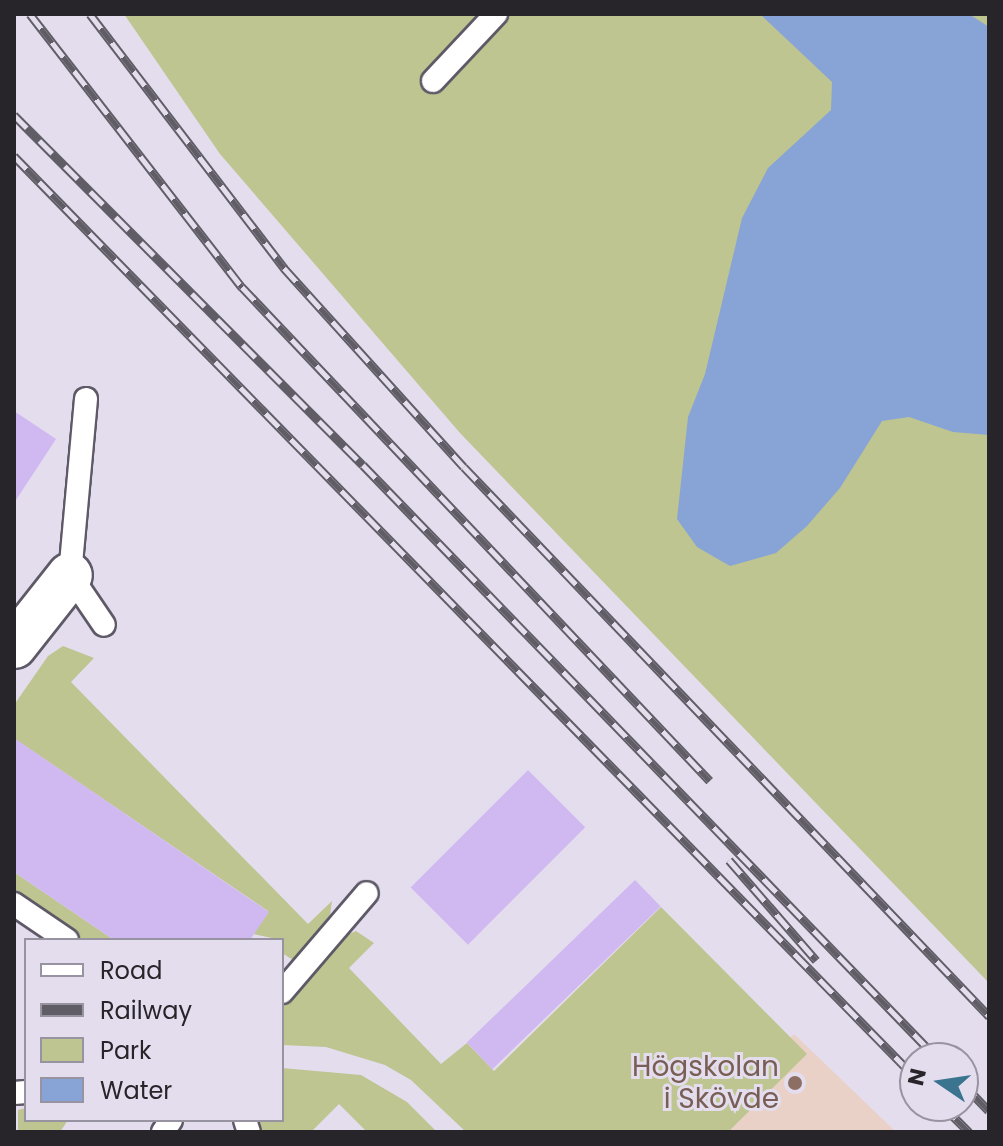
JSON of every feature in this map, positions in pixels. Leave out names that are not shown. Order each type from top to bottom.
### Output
[{"type":"street","points":[[14,646],[70,575]]},
{"type":"lane","points":[[433,81],[496,14]]},
{"type":"lane","points":[[86,399],[70,575],[104,625]]},
{"type":"lane","points":[[284,990],[367,893]]},
{"type":"lane","points":[[14,904],[64,938]]},
{"type":"shaded area","name":"Högskolan i Skövde","points":[[794,1034],[896,1132],[698,1132]]},
{"type":"green space","points":[[124,14],[989,14],[989,983],[460,433],[220,154]]},
{"type":"green space","points":[[63,646],[94,658],[71,682],[308,924],[332,901],[330,915],[293,960],[284,954],[284,938],[253,934],[268,911],[21,743],[14,751],[14,705],[48,656]]},
{"type":"green space","points":[[14,872],[111,938],[79,938],[14,894]]},
{"type":"green space","points":[[661,907],[807,1054],[728,1132],[466,1132],[411,1080],[385,1065],[326,1047],[284,1045],[284,1005],[342,937],[356,931],[374,943],[349,968],[441,1064],[467,1043],[494,1071]]},
{"type":"green space","points":[[284,1068],[361,1075],[407,1102],[437,1132],[367,1132],[339,1104],[311,1132],[255,1132],[252,1122],[284,1122]]},
{"type":"green space","points":[[24,1108],[24,1122],[67,1122],[60,1132],[18,1132],[18,1110]]},
{"type":"water","points":[[760,14],[969,14],[989,27],[989,435],[953,432],[909,417],[882,421],[840,488],[807,526],[776,553],[730,566],[697,547],[677,519],[688,417],[705,374],[742,218],[768,168],[831,110],[832,82]]},
{"type":"building","points":[[14,411],[56,439],[14,503]]},
{"type":"building","points":[[14,738],[269,912],[251,938],[111,938],[14,872]]},
{"type":"building","points":[[528,770],[585,827],[468,945],[411,887]]},
{"type":"building","points":[[635,880],[661,907],[492,1069],[467,1043]]},
{"type":"railway","points":[[30,14],[242,287],[710,781]]},
{"type":"railway","points":[[90,14],[284,268],[464,467],[989,1016]]},
{"type":"railway","points":[[14,115],[363,465],[922,1042]]},
{"type":"railway","points":[[14,156],[899,1061]]},
{"type":"railway","points":[[729,860],[816,960]]},
{"type":"railway","points":[[979,1101],[989,1111]]},
{"type":"railway","points":[[959,1122],[969,1132]]},
{"type":"place","name":"Högskolan i Skövde","points":[[795,1083]]}]
